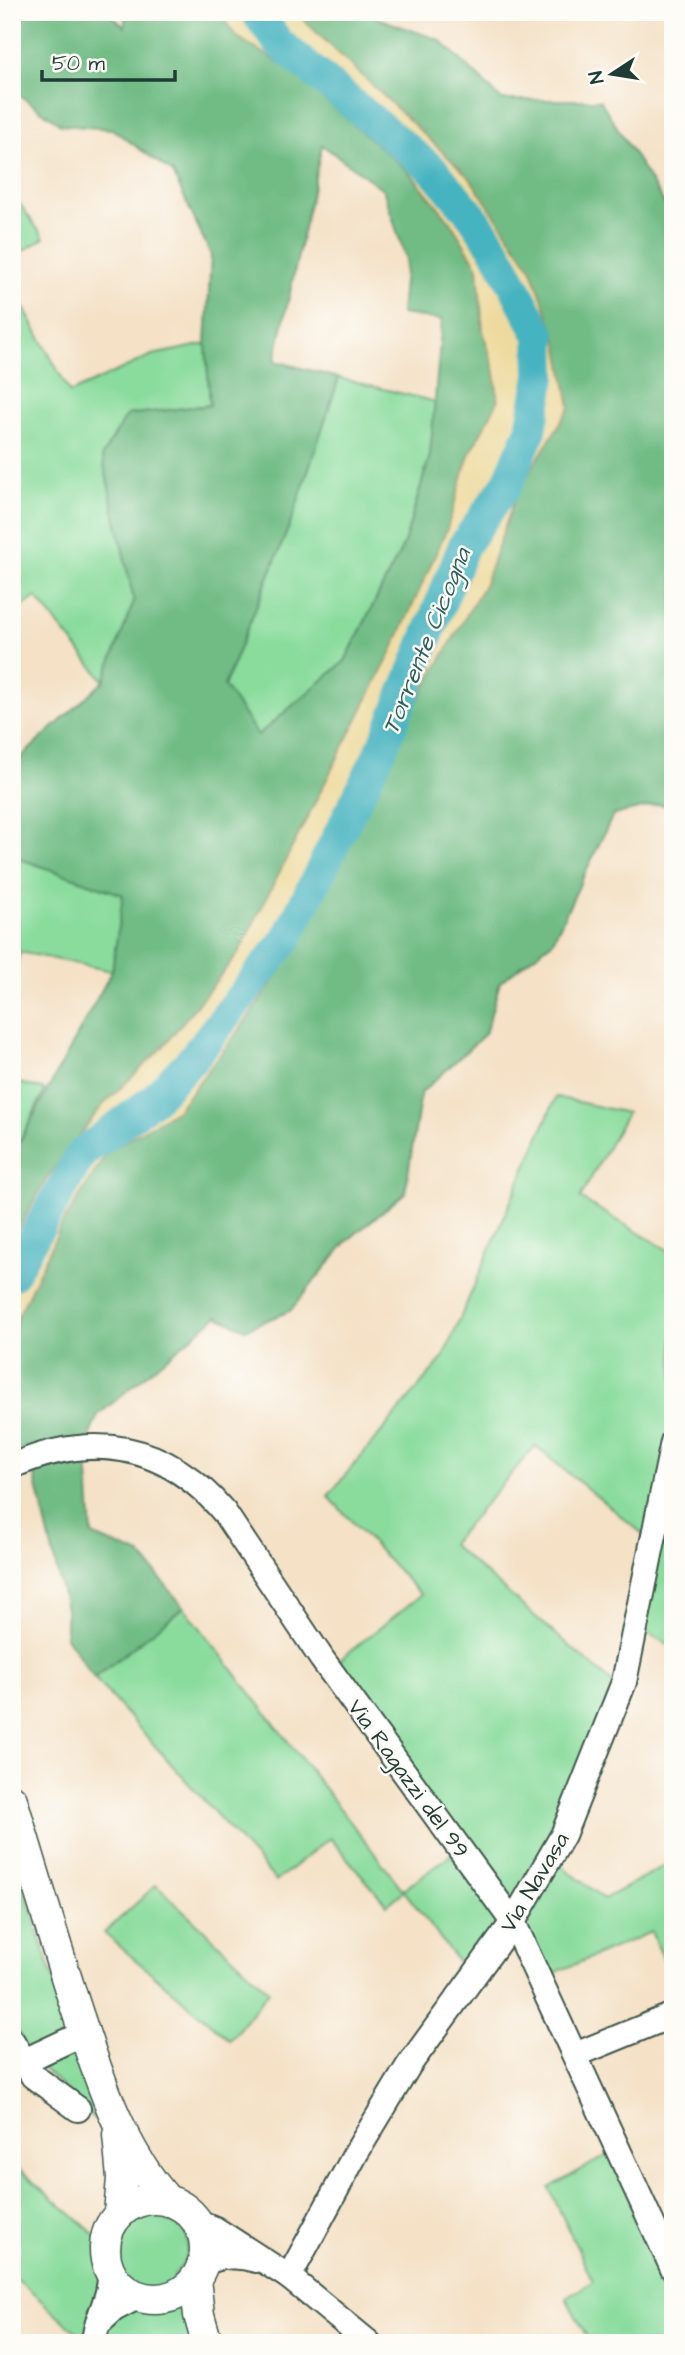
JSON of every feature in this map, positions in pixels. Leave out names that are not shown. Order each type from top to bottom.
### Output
[{"type":"main road","points":[[12,1800],[84,2033],[115,2115],[148,2176],[168,2201]]},
{"type":"main road","points":[[115,2115],[122,2178],[119,2214],[106,2241],[110,2270],[122,2286],[153,2297],[201,2343]]},
{"type":"main road","points":[[119,2214],[133,2204],[150,2199],[180,2205],[198,2222],[205,2249],[199,2271],[199,2315],[207,2343]]},
{"type":"main road","points":[[153,2297],[183,2291],[199,2271]]},
{"type":"street","name":"Via Navasa","points":[[289,2277],[409,2065],[513,1922],[563,1835],[624,1682],[673,1442]]},
{"type":"street","name":"Via Ragazzi del 99","points":[[12,1466],[64,1449],[99,1445],[144,1454],[162,1462],[187,1477],[211,1497],[322,1659],[513,1922],[673,2269]]},
{"type":"street","points":[[575,2055],[673,2015]]},
{"type":"street","points":[[78,2109],[33,2076],[17,2051],[84,2033]]},
{"type":"street","points":[[198,2222],[215,2228],[260,2261],[289,2277],[369,2343]]},
{"type":"street","points":[[199,2271],[219,2257],[239,2255],[260,2261]]},
{"type":"street","points":[[95,2334],[109,2298],[110,2270]]},
{"type":"street","points":[[95,2334],[114,2309],[153,2297]]},
{"type":"green space","points":[[12,12],[107,12],[125,27],[125,12],[219,12],[236,36],[286,67],[407,170],[450,221],[478,267],[483,331],[495,372],[498,401],[469,455],[447,529],[392,651],[238,954],[162,1048],[102,1106],[47,1178],[12,1240],[12,1156],[112,971],[123,895],[12,856],[12,761],[20,758],[104,681],[134,601],[102,456],[127,415],[210,405],[206,344],[211,255],[173,173],[112,129],[62,125],[12,90]],"holes":[[[322,145],[383,189],[406,259],[401,314],[442,320],[430,455],[404,544],[345,661],[258,735],[224,686],[292,519],[339,378],[275,361]]]},
{"type":"green space","points":[[295,12],[371,12],[377,18],[440,40],[502,100],[600,100],[673,217],[673,807],[659,804],[613,815],[552,942],[500,982],[485,1034],[421,1093],[405,1193],[347,1241],[290,1311],[245,1329],[217,1316],[98,1415],[86,1444],[92,1535],[141,1555],[184,1607],[94,1678],[66,1637],[66,1609],[32,1464],[12,1471],[12,1329],[62,1224],[108,1151],[177,1110],[240,1029],[303,938],[415,705],[485,583],[517,492],[570,407],[469,177]]},
{"type":"green space","points":[[12,193],[44,238],[12,258]]},
{"type":"green space","points":[[12,286],[70,393],[152,355],[206,344],[210,405],[127,415],[102,456],[135,601],[104,681],[36,597],[12,614]]},
{"type":"green space","points":[[339,378],[436,402],[430,455],[404,544],[345,661],[258,735],[224,686],[292,519]]},
{"type":"green space","points":[[12,856],[124,895],[112,971],[20,952],[12,980]]},
{"type":"green space","points":[[12,1081],[45,1090],[12,1156]]},
{"type":"green space","points":[[556,1097],[627,1113],[580,1198],[673,1253],[673,1459],[661,1530],[673,1526],[673,1647],[642,1630],[649,1539],[535,1446],[451,1544],[624,1693],[556,1861],[604,1899],[673,1861],[673,1979],[651,1932],[538,1980],[510,1922],[469,1976],[404,1891],[387,1905],[330,1838],[276,1881],[94,1678],[184,1607],[403,1890],[457,1850],[328,1669],[421,1595],[328,1496],[443,1358]]},
{"type":"green space","points":[[12,1851],[102,2127],[27,2052],[12,2018]]},
{"type":"green space","points":[[156,1885],[269,1991],[230,2040],[104,1933]]},
{"type":"green space","points":[[616,2150],[673,2277],[673,2343],[590,2343],[566,2298],[593,2281],[549,2188]]},
{"type":"green space","points":[[12,2163],[99,2238],[138,2192],[148,2215],[172,2218],[180,2224],[187,2243],[186,2254],[174,2275],[210,2343],[89,2343],[12,2275]]},
{"type":"sand","points":[[219,12],[295,12],[469,177],[531,268],[558,343],[570,407],[517,492],[485,583],[415,705],[303,938],[240,1029],[177,1110],[108,1151],[62,1224],[12,1329],[12,1240],[47,1178],[102,1106],[162,1048],[238,954],[392,651],[447,529],[469,455],[498,401],[495,372],[483,331],[478,267],[450,221],[407,169],[286,67],[236,36]]},
{"type":"waterway","name":"Torrente Cicogna","points":[[12,1275],[82,1153],[154,1099],[193,1058],[287,938],[383,746],[464,545],[507,484],[531,430],[541,375],[540,336],[496,251],[473,217],[434,171],[279,43],[256,12]]}]
